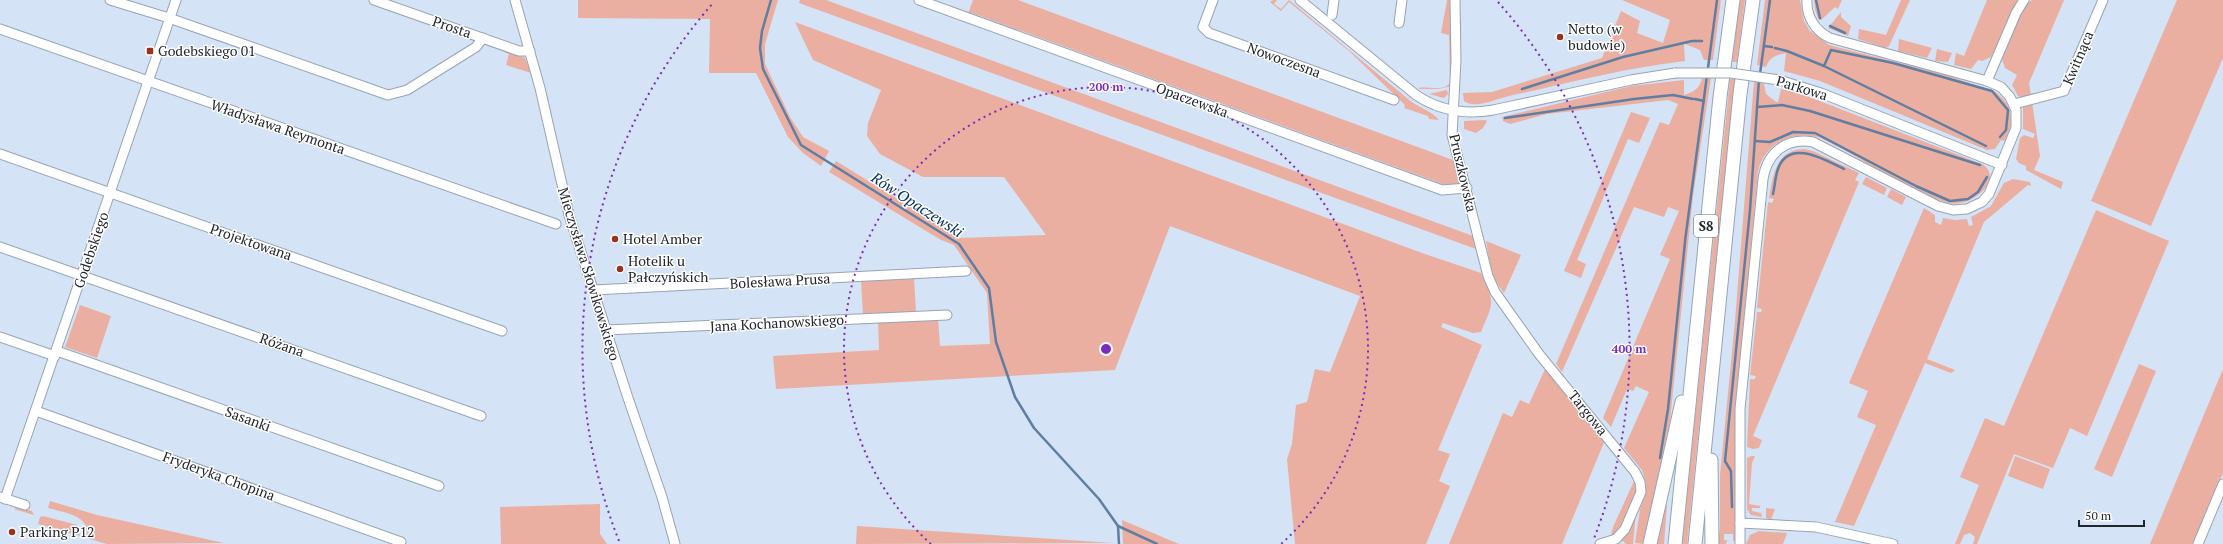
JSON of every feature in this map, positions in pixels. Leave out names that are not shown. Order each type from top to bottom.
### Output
[{"type":"highway","name":"S8","points":[[1650,544],[1693,355],[1720,97],[1733,0]]},
{"type":"highway","name":"S8","points":[[1712,544],[1710,401],[1740,94],[1753,0]]},
{"type":"highway","points":[[1675,544],[1693,355]]},
{"type":"highway","points":[[1695,544],[1710,401]]},
{"type":"street","points":[[110,0],[158,16],[169,18],[388,95],[407,90],[476,47],[483,38]]},
{"type":"street","name":"Godebskiego","points":[[2,498],[36,411],[56,354],[176,0]]},
{"type":"street","name":"Prosta","points":[[374,0],[519,51],[530,51]]},
{"type":"street","name":"Mieczysława Słowikowskiego","points":[[515,0],[530,51],[569,215],[662,497],[675,544]]},
{"type":"street","name":"Opaczewska","points":[[919,0],[1442,190],[1467,188]]},
{"type":"street","name":"Nowoczesna","points":[[1213,0],[1203,27],[1206,31],[1394,100]]},
{"type":"street","points":[[1300,0],[1416,95],[1436,106],[1453,111]]},
{"type":"street","points":[[1332,15],[1334,0]]},
{"type":"street","points":[[1399,23],[1402,0]]},
{"type":"street","name":"Pruszkowska","points":[[1454,0],[1456,62],[1452,135],[1467,188],[1485,268],[1495,292],[1501,301]]},
{"type":"street","points":[[1740,544],[1740,408],[1764,173],[1771,156],[1778,149],[1790,143],[1803,140],[1813,142],[1938,206],[1953,210],[1969,208],[1984,200],[1992,190],[2016,128],[2017,117],[2014,104],[2004,90],[1987,81],[1830,38],[1820,32],[1812,22],[1807,0]]},
{"type":"street","points":[[1987,81],[2016,12],[2024,0]]},
{"type":"street","name":"Kwitnąca","points":[[2014,104],[2064,91],[2103,0]]},
{"type":"street","name":"Władysława Reymonta","points":[[0,30],[556,224]]},
{"type":"street","name":"Parkowa","points":[[1453,111],[1468,113],[1486,112],[1649,76],[1675,73],[1731,73],[1779,80],[1821,93],[2002,165]]},
{"type":"street","name":"Projektowana","points":[[0,154],[502,331]]},
{"type":"street","name":"Różana","points":[[0,247],[481,416]]},
{"type":"street","name":"Bolesława Prusa","points":[[594,290],[966,271]]},
{"type":"street","name":"Targowa","points":[[1501,301],[1539,354],[1637,474],[1641,492],[1623,533],[1614,541],[1600,544]]},
{"type":"street","name":"Jana Kochanowskiego","points":[[606,330],[947,315]]},
{"type":"street","name":"Sasanki","points":[[0,337],[56,354],[439,486]]},
{"type":"street","name":"Fryderyka Chopina","points":[[36,411],[401,542]]},
{"type":"street","points":[[2198,544],[2223,484]]},
{"type":"street","points":[[2,498],[25,505]]},
{"type":"street","points":[[1740,523],[1816,527],[1893,544]]},
{"type":"shaded area","points":[[578,0],[778,0],[765,44],[765,64],[790,117],[803,137],[829,151],[821,166],[803,153],[788,137],[756,73],[709,73],[710,19],[578,18]]},
{"type":"shaded area","points":[[800,0],[826,0],[1473,236],[1476,249],[799,3]]},
{"type":"shaded area","points":[[973,0],[1018,0],[1453,160],[1455,159],[1460,183],[1451,187],[972,13],[968,14]]},
{"type":"shaded area","points":[[1277,0],[1274,4],[1281,9],[1289,0],[1408,99],[1439,120],[1429,119],[1428,116],[1404,108],[1405,105],[1349,51],[1289,2],[1281,11],[1270,2]]},
{"type":"shaded area","points":[[1447,0],[1451,0],[1452,86],[1438,89],[1420,89],[1418,88],[1439,88],[1447,86],[1450,83],[1449,35],[1441,33]]},
{"type":"shaded area","points":[[1622,0],[1721,0],[1713,60],[1704,60],[1700,50],[1685,44],[1685,61],[1617,72],[1484,103],[1473,104],[1464,101],[1463,93],[1492,92],[1602,58],[1621,11],[1640,21],[1637,33],[1663,43],[1670,20]]},
{"type":"shaded area","points":[[1740,0],[1745,0],[1737,62],[1732,62]]},
{"type":"shaded area","points":[[1765,0],[1800,0],[1804,21],[1810,31],[1829,45],[1943,74],[1996,92],[2006,102],[2010,111],[2011,126],[2005,141],[2001,140],[1995,149],[1987,150],[1820,81],[1784,71],[1786,53],[1772,58],[1766,67],[1757,65]]},
{"type":"shaded area","points":[[1814,0],[1842,0],[1838,9],[1835,7],[1821,20],[1818,19]]},
{"type":"shaded area","points":[[1901,0],[1910,0],[1889,46],[1886,48],[1858,39],[1859,29],[1886,35]]},
{"type":"shaded area","points":[[1987,0],[2019,0],[1991,57],[1982,61],[1978,60],[1971,69],[1954,65],[1956,53],[1964,56]]},
{"type":"shaded area","points":[[2032,0],[2064,0],[2029,83],[2031,96],[2023,98],[2018,96],[2012,85],[2017,75],[2005,68],[2002,59],[2024,5]]},
{"type":"shaded area","points":[[2177,0],[2223,0],[2223,58],[2151,226],[2091,201]]},
{"type":"shaded area","points":[[1841,12],[1841,17],[1851,26],[1848,36],[1828,28]]},
{"type":"shaded area","points":[[795,22],[1422,253],[1481,273],[1489,291],[1491,302],[1481,332],[1473,333],[1443,323],[1441,327],[1482,345],[1438,450],[1450,454],[1439,481],[1450,486],[1426,544],[1295,544],[1287,459],[1292,444],[1296,405],[1307,402],[1315,369],[1330,372],[1360,296],[1170,226],[1115,370],[776,389],[773,356],[879,350],[878,321],[938,319],[940,346],[990,344],[987,293],[954,245],[941,240],[829,172],[836,161],[961,238],[1046,235],[1004,177],[923,177],[880,154],[867,136],[868,123],[881,90],[813,60]]},
{"type":"shaded area","points":[[1899,39],[1932,48],[1927,58],[1898,51]]},
{"type":"shaded area","points":[[505,49],[525,58],[531,73],[506,65],[509,54],[504,52]]},
{"type":"shaded area","points":[[1937,49],[1952,53],[1948,62],[1935,61]]},
{"type":"shaded area","points":[[1702,78],[1711,78],[1693,196],[1670,421],[1644,544],[1635,543],[1640,509],[1645,496],[1646,484],[1642,470],[1624,448],[1649,392],[1636,386],[1633,391],[1627,389],[1611,427],[1603,418],[1670,259],[1660,255],[1679,211],[1668,207],[1664,217],[1634,207],[1562,372],[1556,364],[1660,122],[1669,125],[1678,104],[1668,100],[1547,114],[1510,124],[1503,121],[1502,117],[1631,86],[1684,80],[1684,95],[1696,89]]},
{"type":"shaded area","points":[[1730,79],[1735,79],[1687,544],[1682,544]]},
{"type":"shaded area","points":[[1754,81],[1764,84],[1766,94],[1776,102],[1778,102],[1781,89],[1799,93],[1982,164],[1988,170],[1990,177],[1988,185],[1975,197],[1966,202],[1957,204],[1949,203],[1915,190],[1850,153],[1818,137],[1798,136],[1780,141],[1773,146],[1761,161],[1758,171],[1735,415],[1736,541],[1733,541],[1733,534],[1724,534],[1724,540],[1730,541],[1727,541],[1726,544],[1718,544],[1720,528],[1720,475],[1735,321]]},
{"type":"shaded area","points":[[1447,90],[1448,94],[1444,98],[1429,94]]},
{"type":"shaded area","points":[[2032,102],[2040,156],[2034,170],[2063,182],[2061,189],[2026,170],[2026,166],[2019,163],[2016,159],[2020,138],[2024,135],[2033,138],[2035,134],[2023,129],[2023,107]]},
{"type":"shaded area","points":[[1631,112],[1650,118],[1639,143],[1628,139],[1577,260],[1586,264],[1581,278],[1564,271]]},
{"type":"shaded area","points":[[1464,121],[1487,121],[1483,128],[1476,133],[1464,129]]},
{"type":"shaded area","points":[[1804,149],[1813,151],[1859,173],[1855,180],[1859,182],[1753,436],[1762,440],[1759,448],[1753,449],[1747,447],[1750,379],[1755,379],[1756,376],[1750,375],[1757,312],[1761,312],[1762,309],[1757,308],[1768,202],[1772,203],[1774,199],[1769,198],[1770,190],[1774,173],[1781,159],[1794,150]]},
{"type":"shaded area","points":[[1866,177],[1887,188],[1884,195],[1862,184]]},
{"type":"shaded area","points":[[2013,179],[2030,182],[2031,186],[2028,185],[1984,222],[1927,359],[1955,370],[1951,373],[1925,363],[1854,526],[1835,522],[1876,425],[1857,417],[1868,391],[1849,383],[1924,208],[1935,215],[1935,222],[1941,225],[1943,218],[1955,220],[1967,219],[1969,226],[1973,225],[1971,217],[1991,206],[2004,183]]},
{"type":"shaded area","points":[[1891,189],[1906,197],[1902,205],[1887,197]]},
{"type":"shaded area","points":[[2096,210],[2169,241],[2087,436],[2070,428],[2053,468],[2014,454],[1977,544],[1973,544],[1975,537],[1970,533],[1964,535],[1960,544],[1955,544],[1979,485],[1960,477],[1985,418],[2004,426]]},
{"type":"shaded area","points":[[1486,241],[1521,255],[1504,293],[1492,276]]},
{"type":"shaded area","points":[[914,278],[916,312],[863,314],[861,281]]},
{"type":"shaded area","points":[[80,305],[111,316],[97,358],[65,347]]},
{"type":"shaded area","points":[[2139,364],[2156,371],[2112,477],[2094,469]]},
{"type":"shaded area","points":[[1546,367],[1605,440],[1562,544],[1449,544],[1503,413],[1512,417],[1520,400],[1529,404]]},
{"type":"shaded area","points":[[2223,369],[2223,473],[2193,544],[2150,544]]},
{"type":"shaded area","points":[[1755,456],[1752,463],[1749,504],[1760,506],[1760,508],[1752,508],[1752,511],[1761,513],[1762,517],[1751,515],[1747,509],[1747,458]]},
{"type":"shaded area","points":[[2015,456],[2050,469],[2043,489],[2008,476]]},
{"type":"shaded area","points":[[1635,479],[1638,489],[1621,530],[1610,539],[1613,527]]},
{"type":"shaded area","points":[[50,501],[97,515],[224,543],[107,544],[86,538],[87,530],[85,524],[76,516],[48,508]]},
{"type":"shaded area","points":[[600,504],[600,534],[607,544],[501,544],[500,507]]},
{"type":"shaded area","points":[[1667,505],[1664,544],[1656,544],[1663,509]]},
{"type":"shaded area","points":[[18,507],[32,511],[34,515],[14,509]]},
{"type":"shaded area","points":[[1766,508],[1775,509],[1771,520],[1766,518]]},
{"type":"shaded area","points":[[1636,513],[1633,544],[1626,544],[1623,541],[1617,543]]},
{"type":"shaded area","points":[[43,516],[77,525],[80,536],[38,524],[40,517]]},
{"type":"shaded area","points":[[1122,520],[1179,544],[1123,544]]},
{"type":"shaded area","points":[[857,526],[1113,543],[856,544]]},
{"type":"shaded area","points":[[1759,531],[1787,533],[1783,544],[1746,544],[1750,535]]},
{"type":"waterway","name":"Rów Opaczewski","points":[[771,0],[762,31],[760,48],[763,69],[801,145],[959,244],[989,288],[996,342],[1015,397],[1034,428],[1099,499],[1118,526],[1119,544]]},
{"type":"waterway","points":[[1685,241],[1717,0]]},
{"type":"waterway","points":[[1760,74],[1770,0]]},
{"type":"waterway","points":[[1816,0],[1820,18]]},
{"type":"waterway","points":[[1830,26],[1845,33]]},
{"type":"waterway","points":[[1522,89],[1623,57],[1692,41],[1702,41]]},
{"type":"waterway","points":[[1764,46],[1772,47]]},
{"type":"waterway","points":[[1775,48],[1787,51],[1824,66],[1986,146]]},
{"type":"waterway","points":[[1824,66],[1831,50],[1893,63],[1992,91],[2008,110],[2006,130],[2000,137]]},
{"type":"waterway","points":[[1732,507],[1731,471],[1725,461],[1750,210],[1759,79]]},
{"type":"waterway","points":[[1505,118],[1634,99],[1673,95],[1693,99]]},
{"type":"waterway","points":[[1695,99],[1704,101]]},
{"type":"waterway","points":[[1757,107],[1782,105],[1810,111],[1980,165]]},
{"type":"waterway","points":[[1755,141],[1770,142],[1793,132],[1815,133],[1916,186],[1950,201],[1968,199],[1978,192],[1987,177]]},
{"type":"waterway","points":[[1773,194],[1778,169],[1783,160],[1790,155],[1799,153],[1808,154],[1844,169]]},
{"type":"waterway","points":[[1660,458],[1668,409],[1685,242]]},
{"type":"waterway","points":[[1118,526],[1157,544]]},
{"type":"place","name":"Netto (w budowie)","points":[[1560,37]]},
{"type":"place","name":"Godebskiego 01","points":[[150,51]]},
{"type":"place","name":"Hotel Amber","points":[[615,239]]},
{"type":"place","name":"Hotelik u Pałczyńskich","points":[[620,269]]},
{"type":"place","name":"Parking P12","points":[[12,532]]}]
